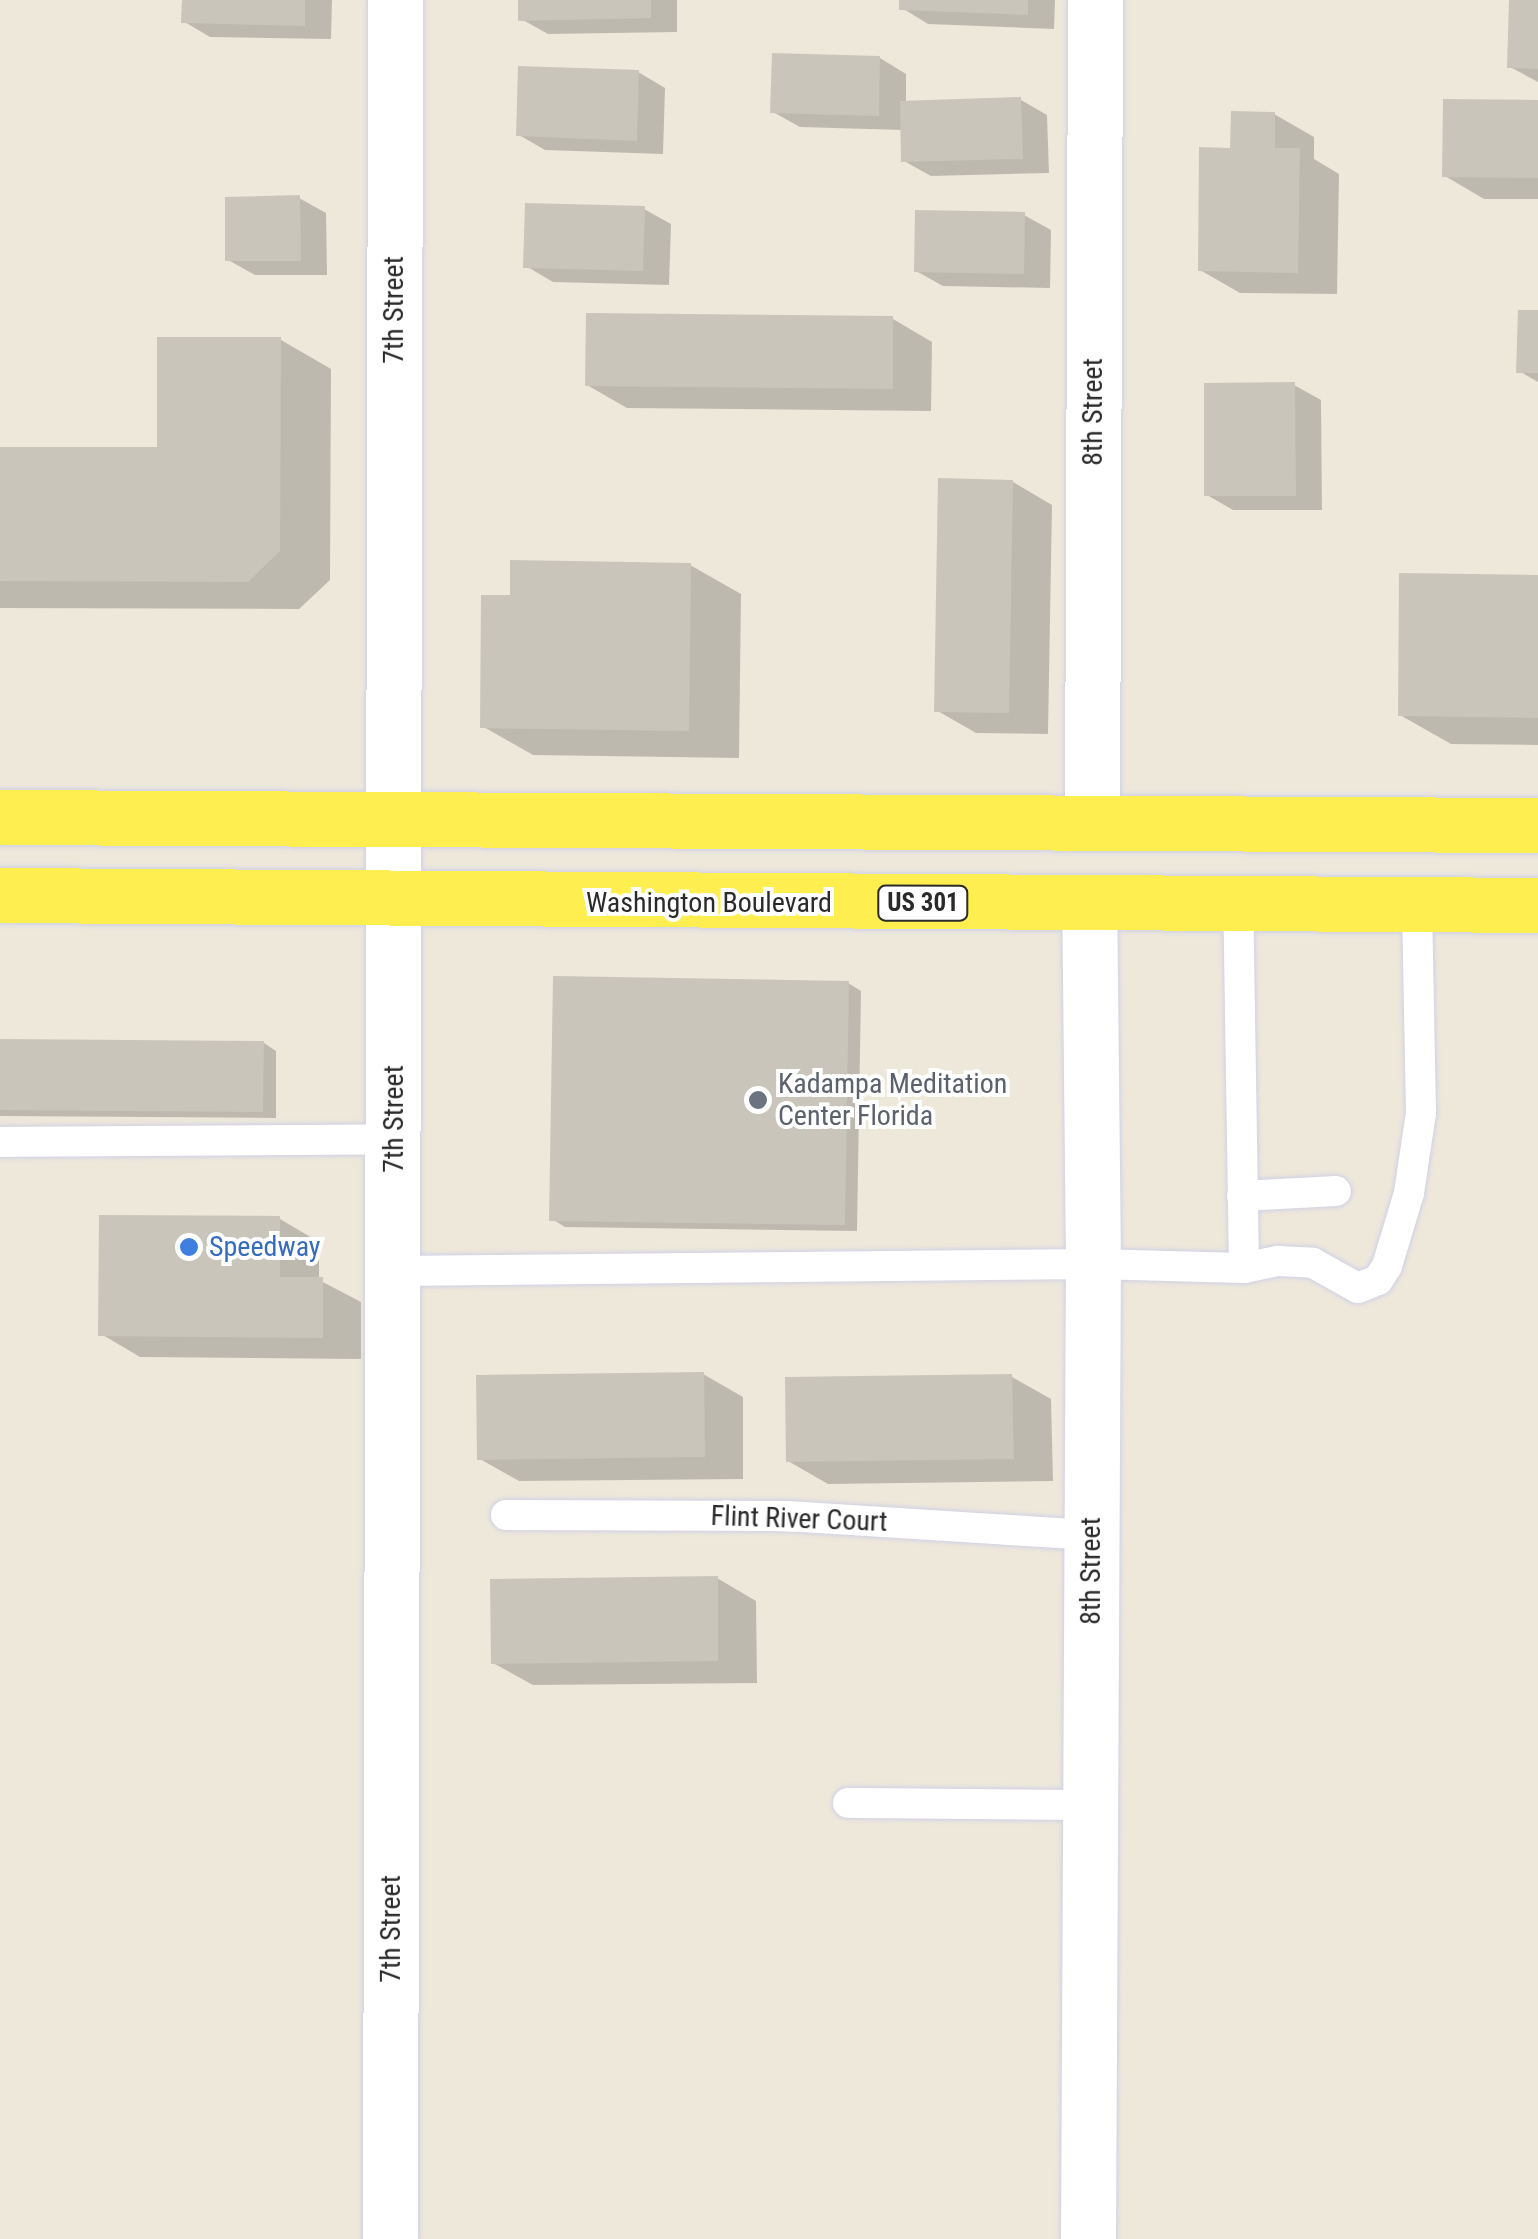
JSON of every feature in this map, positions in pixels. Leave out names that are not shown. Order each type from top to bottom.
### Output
[{"type":"main road","points":[[0,817],[1538,825]]},
{"type":"main road","name":"Washington Boulevard","points":[[0,896],[1538,905]]},
{"type":"street","name":"7th Street","points":[[390,2239],[394,0]]},
{"type":"street","name":"8th Street","points":[[1092,823],[1094,0]]},
{"type":"street","name":"8th Street","points":[[1088,2239],[1092,1264],[1089,904]]},
{"type":"lane","points":[[1238,904],[1244,1268]]},
{"type":"lane","points":[[394,1272],[1092,1264],[1244,1268],[1278,1260],[1313,1263],[1358,1288],[1378,1280],[1386,1266],[1409,1192],[1420,1113],[1417,905]]},
{"type":"lane","points":[[0,1142],[394,1139]]},
{"type":"lane","points":[[1242,1196],[1336,1191]]},
{"type":"lane","name":"Flint River Court","points":[[506,1515],[787,1516],[1091,1535]]},
{"type":"lane","points":[[848,1803],[1090,1805]]},
{"type":"building","points":[[182,0],[305,0],[305,26],[181,23]]},
{"type":"building","points":[[518,0],[651,0],[651,18],[518,21]]},
{"type":"building","points":[[899,0],[1028,0],[1028,15],[899,10]]},
{"type":"building","points":[[1509,0],[1538,0],[1538,69],[1507,68]]},
{"type":"building","points":[[772,53],[880,56],[879,116],[770,113]]},
{"type":"building","points":[[518,66],[639,70],[637,141],[516,136]]},
{"type":"building","points":[[1021,97],[1023,159],[901,162],[900,101]]},
{"type":"building","points":[[1443,99],[1538,100],[1538,178],[1442,177]]},
{"type":"building","points":[[1231,111],[1275,112],[1275,148],[1300,148],[1298,273],[1198,271],[1199,147],[1230,148]]},
{"type":"building","points":[[300,195],[301,261],[225,261],[225,197]]},
{"type":"building","points":[[525,203],[645,206],[643,271],[523,268]]},
{"type":"building","points":[[915,210],[1025,212],[1024,274],[914,272]]},
{"type":"building","points":[[1518,310],[1538,310],[1538,373],[1516,373]]},
{"type":"building","points":[[586,313],[893,316],[893,389],[585,386]]},
{"type":"building","points":[[157,337],[281,337],[280,551],[248,582],[0,581],[0,447],[157,447]]},
{"type":"building","points":[[1295,382],[1296,496],[1204,496],[1204,383]]},
{"type":"building","points":[[938,478],[1013,480],[1009,713],[934,712]]},
{"type":"building","points":[[510,560],[691,563],[689,731],[480,728],[481,595],[510,595]]},
{"type":"building","points":[[1399,573],[1538,575],[1538,718],[1398,716]]},
{"type":"building","points":[[553,976],[849,981],[845,1225],[549,1221]]},
{"type":"building","points":[[0,1039],[264,1041],[263,1112],[0,1110]]},
{"type":"building","name":"Speedway","points":[[99,1215],[280,1216],[280,1277],[323,1277],[323,1338],[98,1336]]},
{"type":"building","points":[[704,1372],[705,1457],[477,1460],[476,1375]]},
{"type":"building","points":[[1012,1374],[1014,1459],[786,1462],[785,1377]]},
{"type":"building","points":[[718,1576],[718,1661],[491,1664],[490,1579]]},
{"type":"place","name":"Kadampa Meditation Center Florida","points":[[758,1100]]},
{"type":"place","name":"Speedway","points":[[189,1247]]}]
